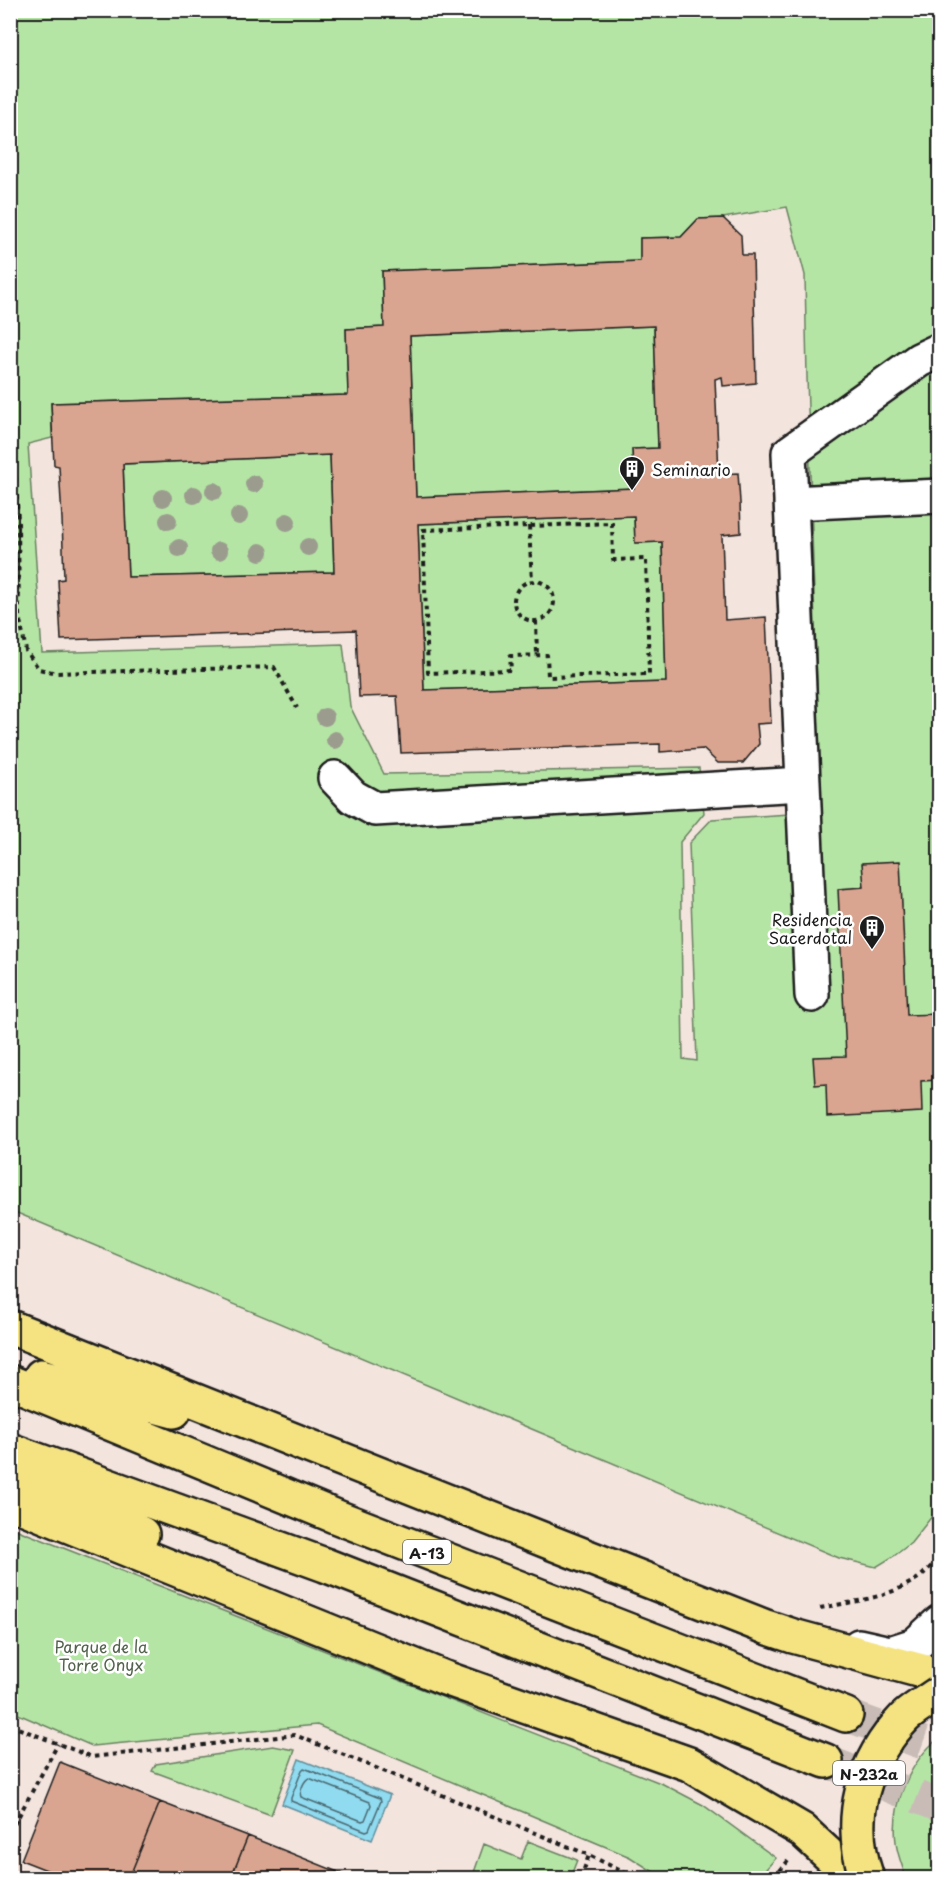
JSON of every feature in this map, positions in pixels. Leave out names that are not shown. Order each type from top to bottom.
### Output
[{"type":"main road","points":[[10,1327],[558,1546],[793,1636],[939,1676]]},
{"type":"main road","points":[[10,1368],[307,1445]]},
{"type":"main road","name":"A-13","points":[[10,1382],[337,1517],[846,1715]]},
{"type":"main road","points":[[10,1450],[325,1565],[826,1761]]},
{"type":"main road","points":[[10,1464],[41,1486],[445,1678]]},
{"type":"main road","points":[[10,1502],[445,1678],[690,1764],[802,1830],[854,1878]]},
{"type":"main road","name":"N-232a","points":[[867,1878],[860,1860],[857,1820],[864,1781],[881,1746],[907,1715],[939,1693]]},
{"type":"street","points":[[812,995],[789,453],[919,360],[939,350]]},
{"type":"street","points":[[792,502],[939,496]]},
{"type":"street","points":[[335,778],[353,797],[375,810],[803,784]]},
{"type":"street","points":[[793,1636],[890,1653],[915,1645],[939,1622]]},
{"type":"path","points":[[10,435],[14,435],[19,615],[26,651],[39,669],[57,673],[274,667],[297,708]]},
{"type":"path","points":[[10,522],[18,522]]},
{"type":"path","points":[[612,524],[613,560],[646,559],[650,674],[548,677],[547,655],[510,656],[511,670],[428,673],[423,530],[529,526],[612,524]]},
{"type":"path","points":[[529,526],[532,582]]},
{"type":"path","points":[[538,582],[549,588],[554,599],[552,611],[536,621],[523,618],[515,606],[514,600],[520,587],[525,583],[538,582]]},
{"type":"path","points":[[536,621],[537,655]]},
{"type":"path","points":[[809,1605],[819,1608],[866,1600],[890,1592],[916,1580],[939,1558]]},
{"type":"path","points":[[10,1725],[92,1757],[295,1735],[589,1855],[635,1878]]},
{"type":"path","points":[[10,1832],[58,1744]]},
{"type":"path","points":[[581,1878],[589,1855]]},
{"type":"green space","points":[[11,11],[939,11],[940,1506],[911,1543],[876,1567],[839,1558],[10,1210]],"holes":[[[787,207],[805,275],[821,812],[712,819],[689,843],[697,1061],[683,1059],[680,842],[704,813],[699,768],[384,774],[350,706],[343,644],[42,653],[28,444],[52,438],[51,403],[348,395],[346,329],[384,327],[382,271],[640,261],[640,238],[681,237],[698,219],[723,218]]]},
{"type":"green space","points":[[654,326],[658,448],[632,449],[634,488],[416,497],[410,336]]},
{"type":"green space","points":[[330,455],[334,572],[128,577],[123,464]]},
{"type":"green space","points":[[634,516],[635,543],[662,542],[666,682],[424,690],[418,524]]},
{"type":"green space","name":"Parque de la Torre Onyx","points":[[10,1527],[663,1784],[703,1805],[776,1858],[758,1878],[663,1878],[630,1857],[317,1725],[92,1746],[11,1711]]},
{"type":"green space","points":[[939,1738],[939,1878],[906,1878],[896,1842],[895,1828],[900,1799],[911,1771]]},
{"type":"green space","points":[[273,1746],[295,1750],[271,1815],[152,1771],[156,1764]]},
{"type":"green space","points":[[528,1841],[577,1860],[570,1878],[472,1878],[484,1844],[521,1859]]},
{"type":"water","points":[[299,1759],[390,1795],[372,1840],[282,1804]]},
{"type":"building","name":"Seminario","points":[[723,218],[741,235],[742,255],[753,255],[756,383],[723,386],[722,377],[715,379],[719,474],[738,473],[740,502],[741,533],[722,535],[725,620],[766,617],[771,723],[757,724],[759,744],[743,763],[718,763],[703,749],[660,752],[660,744],[401,753],[397,696],[359,697],[356,630],[61,640],[58,580],[64,579],[62,519],[59,466],[54,465],[51,403],[348,395],[346,329],[384,327],[382,271],[640,261],[640,238],[681,237],[698,219]],"holes":[[[654,326],[658,448],[632,449],[634,488],[416,497],[410,336]],[[330,455],[334,572],[128,577],[123,464]],[[634,516],[635,543],[662,542],[666,682],[424,690],[418,524]]]},
{"type":"building","name":"Residencia Sacerdotal","points":[[900,861],[907,1015],[940,1014],[940,1080],[921,1081],[922,1112],[827,1117],[826,1084],[815,1085],[813,1057],[846,1056],[838,889],[864,887],[862,863]]},
{"type":"building","points":[[60,1762],[160,1802],[129,1878],[67,1878],[21,1860]]},
{"type":"building","points":[[160,1802],[248,1836],[231,1878],[129,1878]]},
{"type":"building","points":[[248,1836],[348,1876],[346,1878],[231,1878]]},
{"type":"tunnel","points":[[846,1715],[940,1749]]},
{"type":"tunnel","points":[[826,1761],[940,1806]]},
{"type":"place","name":"Seminario","points":[[632,492]]},
{"type":"place","name":"Residencia Sacerdotal","points":[[872,951]]}]
